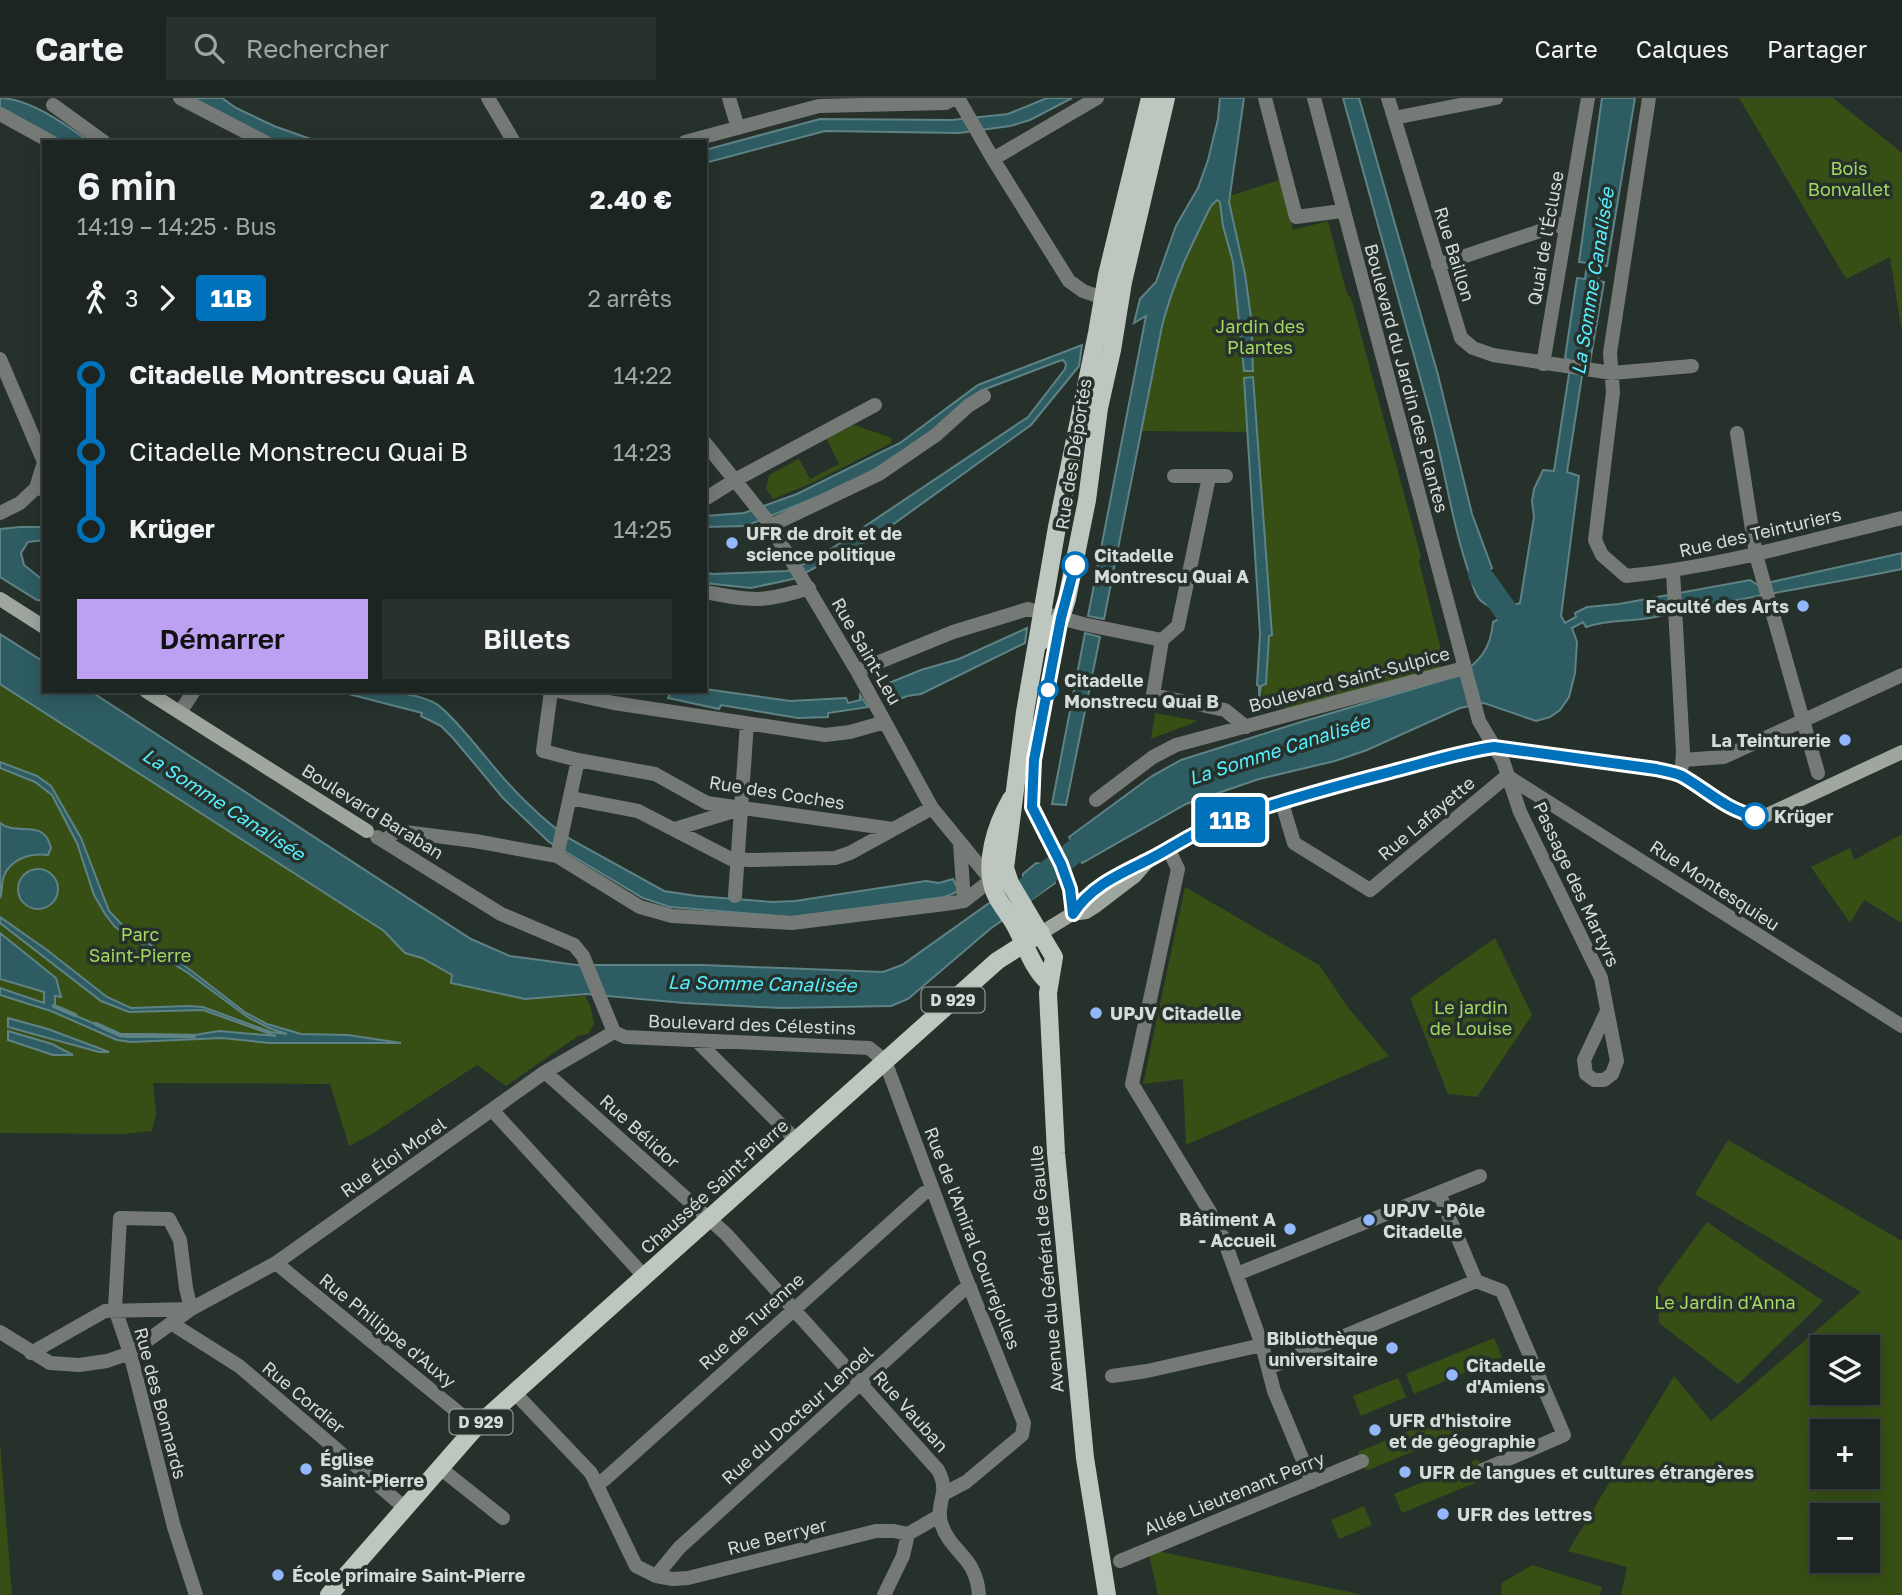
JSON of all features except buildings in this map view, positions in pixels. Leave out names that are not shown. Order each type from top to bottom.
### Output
[{"type":"main road","points":[[1111,300],[1150,98]]},
{"type":"main road","points":[[1111,300],[1166,98]]},
{"type":"main road","name":"Rue des Déportés","points":[[1053,615],[1057,527],[1099,323],[1111,300]]},
{"type":"main road","name":"Rue des Déportés","points":[[999,886],[991,859],[997,828],[1013,796],[1038,644],[1053,615],[1083,525],[1099,408],[1112,351],[1111,300]]},
{"type":"main road","points":[[999,886],[1022,917],[1041,933],[1055,957],[1048,982],[1041,975],[1025,944],[1022,917]]},
{"type":"main road","name":"D 929","points":[[1025,944],[1041,933]]},
{"type":"main road","name":"Chaussée Saint-Pierre","points":[[329,1595],[439,1468],[514,1392],[997,961],[1025,944]]},
{"type":"main road","name":"Avenue du Général de Gaulle","points":[[1048,982],[1055,1140],[1082,1431],[1107,1595]]},
{"type":"street","points":[[180,98],[261,140]]},
{"type":"street","points":[[488,98],[513,140]]},
{"type":"street","points":[[729,98],[738,128]]},
{"type":"street","points":[[993,159],[1097,98]]},
{"type":"street","points":[[1265,98],[1296,217],[1342,211]]},
{"type":"street","name":"Boulevard du Jardin des Plantes","points":[[1314,98],[1475,710]]},
{"type":"street","name":"Rue Baillon","points":[[1388,98],[1461,338],[1473,348],[1493,355],[1543,364]]},
{"type":"street","points":[[1394,118],[1496,98]]},
{"type":"street","name":"Quai de l'Écluse","points":[[1543,364],[1588,98]]},
{"type":"street","points":[[1606,372],[1649,98]]},
{"type":"street","points":[[693,140],[820,102],[960,102],[1069,281],[1083,291],[1111,300]]},
{"type":"street","points":[[53,105],[101,140]]},
{"type":"street","points":[[0,114],[47,140]]},
{"type":"street","points":[[1438,265],[1567,222]]},
{"type":"street","points":[[0,359],[42,457]]},
{"type":"street","points":[[1543,364],[1606,372],[1692,366]]},
{"type":"street","name":"Rue des Teinturiers","points":[[1606,372],[1613,392],[1595,540],[1602,555],[1626,576],[1672,572],[1756,555],[1902,518]]},
{"type":"street","points":[[764,517],[879,474],[936,435],[984,396]]},
{"type":"street","points":[[707,498],[875,405]]},
{"type":"street","points":[[1737,433],[1756,555],[1818,773]]},
{"type":"street","name":"Rue Saint-Leu","points":[[707,445],[764,517],[802,577],[932,808],[999,886]]},
{"type":"street","points":[[1174,477],[1226,476]]},
{"type":"street","points":[[1209,477],[1178,626],[1162,640],[1153,695],[1225,710],[1247,727]]},
{"type":"street","points":[[0,513],[40,489]]},
{"type":"street","points":[[1672,572],[1677,613],[1683,760],[1680,775]]},
{"type":"street","points":[[707,592],[757,601],[775,599],[802,577]]},
{"type":"street","points":[[0,599],[42,626]]},
{"type":"street","points":[[857,671],[953,632],[1028,610],[1162,640]]},
{"type":"street","name":"Boulevard Saint-Sulpice","points":[[1096,800],[1153,757],[1176,746],[1464,668]]},
{"type":"street","points":[[1683,760],[1724,757],[1902,675]]},
{"type":"street","name":"Boulevard Baraban","points":[[149,693],[501,914],[574,945],[583,956],[614,1032]]},
{"type":"street","points":[[180,712],[193,693]]},
{"type":"street","name":"Rue des Coches","points":[[551,693],[543,751],[655,774],[707,803],[893,829]]},
{"type":"street","points":[[567,693],[614,703],[825,735],[850,732],[885,722]]},
{"type":"street","name":"Passage des Martyrs","points":[[1475,710],[1503,761],[1520,812],[1601,978],[1607,1011]]},
{"type":"street","points":[[735,896],[747,723]]},
{"type":"street","points":[[1210,1212],[1132,1084],[1178,869],[1168,848],[1215,825],[1282,803],[1472,750],[1494,747],[1656,769],[1680,775],[1740,813],[1755,816],[1767,815],[1902,752]]},
{"type":"street","points":[[557,856],[578,760]]},
{"type":"street","name":"Rue Lafayette","points":[[1282,803],[1294,843],[1370,890],[1507,776]]},
{"type":"street","name":"Rue Montesquieu","points":[[1507,776],[1902,1027]]},
{"type":"street","points":[[570,798],[638,811],[731,859],[835,858],[850,853],[932,808]]},
{"type":"street","points":[[675,829],[741,809]]},
{"type":"street","points":[[384,841],[397,831],[475,841],[557,856],[640,907],[672,916],[792,923],[964,901],[999,886]]},
{"type":"street","points":[[960,843],[964,901]]},
{"type":"street","name":"D 929","points":[[1041,933],[1073,914],[1086,912],[1097,905],[1135,876],[1150,859],[1168,848]]},
{"type":"street","name":"Boulevard des Célestins","points":[[614,1032],[625,1037],[869,1048],[885,1061]]},
{"type":"street","name":"Rue Éloi Morel","points":[[0,1332],[50,1363],[107,1361],[130,1353],[191,1309],[276,1263],[545,1072],[614,1032]]},
{"type":"street","points":[[697,1041],[796,1140]]},
{"type":"street","name":"Rue de l'Amiral Courrejolles","points":[[885,1061],[932,1190],[1024,1423],[1022,1435],[966,1482],[945,1493]]},
{"type":"street","name":"Rue Bélidor","points":[[545,1072],[709,1218]]},
{"type":"street","points":[[493,1111],[644,1276]]},
{"type":"street","points":[[1237,1274],[1480,1176]]},
{"type":"street","name":"Rue de Turenne","points":[[596,1484],[614,1471],[924,1193],[932,1190]]},
{"type":"street","points":[[1439,1193],[1476,1281]]},
{"type":"street","name":"Rue des Bonnards","points":[[191,1309],[180,1240],[169,1219],[120,1218],[115,1309],[130,1353],[174,1527],[196,1595]]},
{"type":"street","name":"Rue Vauban","points":[[709,1218],[794,1307],[938,1470],[944,1480],[945,1493]]},
{"type":"street","points":[[1223,1237],[1262,1345],[1274,1391],[1312,1482]]},
{"type":"street","name":"Rue Philippe d'Auxy","points":[[276,1263],[477,1427]]},
{"type":"street","points":[[1268,1368],[1476,1281],[1502,1291],[1564,1435],[1483,1470]]},
{"type":"street","name":"Rue du Docteur Lenoel","points":[[656,1576],[679,1548],[962,1291],[970,1287]]},
{"type":"street","name":"Rue Éloi Morel","points":[[31,1353],[105,1311],[191,1309]]},
{"type":"street","name":"Rue Cordier","points":[[171,1323],[239,1366],[405,1508]]},
{"type":"street","points":[[1112,1376],[1147,1371],[1262,1345]]},
{"type":"street","points":[[514,1392],[591,1474],[636,1566],[656,1576]]},
{"type":"street","name":"Allée Lieutenant Perry","points":[[1120,1561],[1362,1461]]},
{"type":"street","points":[[439,1468],[503,1518]]},
{"type":"street","points":[[945,1493],[939,1516],[945,1532],[972,1567],[978,1579],[979,1595]]},
{"type":"street","points":[[884,1595],[903,1556],[908,1534],[939,1516]]},
{"type":"street","name":"Rue Berryer","points":[[656,1576],[688,1578],[876,1531],[908,1534]]},
{"type":"green space","name":"Bois Bonvallet","points":[[1739,98],[1833,98],[1902,153],[1902,334],[1890,257],[1846,279]]},
{"type":"green space","name":"Jardin des Plantes","points":[[1280,180],[1293,230],[1328,221],[1421,557],[1419,561],[1443,658],[1439,670],[1303,709],[1262,703],[1263,624],[1256,432],[1141,431],[1174,281],[1211,206],[1217,200]]},
{"type":"green space","points":[[854,425],[892,438],[891,443],[812,483],[773,499],[766,489],[769,475],[799,459],[810,479],[839,464],[826,438]]},
{"type":"green space","name":"Parc Saint-Pierre","points":[[0,684],[384,931],[405,953],[422,958],[452,975],[452,983],[525,999],[585,996],[594,1024],[588,1034],[578,1036],[506,1086],[477,1065],[372,1134],[349,1146],[330,1084],[153,1083],[156,1114],[152,1131],[121,1134],[0,1133]]},
{"type":"green space","points":[[1155,713],[1198,721],[1151,739]]},
{"type":"green space","points":[[1902,834],[1902,923],[1864,900],[1850,923],[1811,867],[1850,848],[1854,860]]},
{"type":"green space","points":[[1185,887],[1319,965],[1350,1010],[1389,1056],[1186,1145],[1183,1079],[1143,1084]]},
{"type":"green space","name":"Le jardin de Louise","points":[[1495,938],[1532,1015],[1477,1097],[1448,1094],[1410,998]]},
{"type":"green space","points":[[1728,1140],[1902,1241],[1902,1595],[1621,1595],[1627,1567],[1568,1551],[1674,1376],[1711,1421],[1810,1336],[1810,1405],[1880,1405],[1880,1335],[1811,1335],[1861,1292],[1695,1194]]},
{"type":"green space","name":"Le Jardin d'Anna","points":[[1707,1222],[1823,1301],[1738,1384],[1659,1323],[1658,1288]]},
{"type":"green space","points":[[1494,1338],[1502,1357],[1414,1394],[1406,1374]]},
{"type":"green space","points":[[1398,1378],[1406,1397],[1361,1416],[1353,1396]]},
{"type":"green space","points":[[1459,1410],[1467,1429],[1366,1471],[1358,1452]]},
{"type":"green space","points":[[0,1443],[12,1595],[0,1595]]},
{"type":"green space","points":[[1478,1459],[1487,1478],[1402,1513],[1394,1494]]},
{"type":"green space","points":[[1364,1506],[1372,1525],[1339,1539],[1331,1520]]},
{"type":"green space","points":[[1148,1549],[1363,1595],[1158,1595]]},
{"type":"green space","points":[[1532,1565],[1602,1587],[1600,1595],[1501,1595],[1502,1583]]},
{"type":"water","points":[[0,98],[23,102],[87,140],[59,140],[0,107]]},
{"type":"water","points":[[192,98],[222,98],[236,108],[274,126],[313,140],[270,140]]},
{"type":"water","points":[[1047,98],[1072,98],[1030,120],[1010,126],[959,133],[825,131],[707,162],[707,149],[820,119],[952,120],[1008,114]]},
{"type":"water","points":[[1220,98],[1244,98],[1229,202],[1245,274],[1251,317],[1253,371],[1244,371],[1233,262],[1223,226],[1220,202],[1217,200],[1211,206],[1183,264],[1162,326],[1104,619],[1088,616],[1146,316],[1134,323],[1140,299],[1156,282],[1176,226],[1198,188],[1208,160]]},
{"type":"water","points":[[1343,98],[1359,98],[1438,375],[1472,514],[1492,568],[1489,570],[1514,605],[1520,603],[1534,517],[1534,489],[1543,470],[1554,471],[1571,361],[1565,358],[1577,278],[1585,279],[1587,263],[1579,262],[1602,98],[1635,98],[1607,266],[1600,265],[1598,281],[1604,282],[1590,362],[1584,363],[1567,472],[1579,476],[1561,616],[1565,623],[1576,617],[1575,613],[1587,607],[1619,604],[1750,580],[1758,585],[1902,553],[1902,569],[1646,619],[1586,627],[1583,622],[1572,628],[1577,642],[1575,673],[1569,697],[1560,710],[1550,717],[1536,721],[1484,703],[1460,708],[1367,750],[1335,761],[1259,779],[1186,804],[1082,863],[1069,837],[1152,776],[1181,760],[1457,676],[1472,666],[1487,648],[1493,622],[1499,619],[1495,610],[1477,596],[1464,556],[1431,417]]},
{"type":"water","points":[[1082,345],[1079,366],[1031,425],[877,536],[793,579],[751,588],[707,583],[707,573],[787,571],[816,559],[1028,417],[1065,369],[1066,364],[1063,360],[1059,361],[983,390],[937,428],[858,480],[746,526],[707,527],[707,516],[744,513],[797,494],[900,443],[978,385]]},
{"type":"water","points":[[1253,377],[1272,635],[1269,636],[1266,684],[1261,686],[1259,702],[1257,685],[1260,634],[1244,378]]},
{"type":"water","points":[[42,527],[42,540],[28,542],[21,553],[24,565],[42,579],[42,601],[0,577],[0,529]]},
{"type":"water","points":[[1027,628],[1025,643],[921,694],[907,696],[888,704],[879,687],[921,670],[959,659]]},
{"type":"water","points":[[1085,633],[1100,637],[1066,805],[1052,804]]},
{"type":"water","points":[[0,634],[42,661],[42,693],[93,693],[471,939],[510,956],[577,965],[702,965],[883,972],[902,965],[1023,879],[1023,874],[1036,863],[1045,864],[1053,874],[1055,883],[990,929],[908,999],[891,1006],[780,1008],[586,994],[525,999],[451,983],[452,975],[422,958],[405,953],[384,931],[0,684]]},
{"type":"water","points":[[707,689],[790,701],[846,698],[848,703],[860,700],[860,695],[868,707],[828,713],[828,717],[798,718],[721,705],[719,709],[668,698],[670,693],[707,693]]},
{"type":"water","points":[[345,693],[398,693],[433,702],[460,726],[521,797],[553,826],[570,839],[664,891],[773,902],[926,881],[939,883],[953,879],[959,891],[945,897],[791,917],[670,907],[643,898],[549,842],[503,798],[453,738],[441,726],[421,716],[422,713]]},
{"type":"water","points":[[0,762],[37,776],[51,786],[81,838],[109,911],[128,931],[185,966],[246,1013],[267,1024],[301,1034],[348,1035],[401,1043],[269,1043],[222,1038],[131,1042],[117,1040],[51,1011],[0,995],[0,988],[44,1003],[44,992],[0,979],[0,933],[56,978],[61,997],[55,996],[55,1007],[126,1037],[183,1037],[219,1031],[276,1036],[203,1010],[129,1012],[101,1001],[0,923],[0,917],[107,997],[131,1008],[203,1007],[271,1032],[287,1034],[249,1018],[188,973],[115,927],[94,895],[77,843],[52,795],[35,782],[0,768]]},
{"type":"water","points":[[0,823],[7,827],[36,830],[47,839],[51,848],[48,855],[28,856],[11,865],[3,878],[0,898]]},
{"type":"water","points":[[38,869],[52,875],[58,889],[52,903],[38,909],[24,903],[18,889],[24,875]]},
{"type":"water","points":[[8,1018],[48,1029],[109,1052],[99,1052],[8,1027]]},
{"type":"water","points":[[8,1031],[52,1044],[73,1055],[53,1055],[8,1040]]},
{"type":"waterway","points":[[1480,575],[1526,639]]},
{"type":"waterway","name":"La Somme Canalisée","points":[[1025,890],[1101,831]]},
{"type":"waterway","points":[[54,1006],[75,1015]]},
{"type":"waterway","points":[[96,1024],[120,1035],[194,1036]]},
{"type":"tunnel","points":[[1210,1212],[1223,1237]]},
{"type":"bus line","name":"11B","points":[[1075,565],[1061,618],[1032,772],[1032,807],[1061,864],[1070,889],[1073,914],[1090,893],[1129,867],[1215,825],[1359,780],[1472,750],[1494,747],[1656,769],[1680,775],[1723,804],[1740,813],[1755,816]]},
{"type":"place","name":"UFR de droit et de science politique","points":[[732,543]]},
{"type":"place","name":"Citadelle Montrescu Quai A","points":[[1075,565]]},
{"type":"place","name":"Faculté des Arts","points":[[1803,606]]},
{"type":"place","name":"Citadelle Monstrecu Quai B","points":[[1048,690]]},
{"type":"place","name":"La Teinturerie","points":[[1845,740]]},
{"type":"place","name":"Krüger","points":[[1755,816]]},
{"type":"place","name":"UPJV Citadelle","points":[[1096,1013]]},
{"type":"place","name":"UPJV - Pôle Citadelle","points":[[1369,1220]]},
{"type":"place","name":"Bâtiment A - Accueil","points":[[1290,1229]]},
{"type":"place","name":"Bibliothèque universitaire","points":[[1392,1348]]},
{"type":"place","name":"Citadelle d'Amiens","points":[[1452,1375]]},
{"type":"place","name":"UFR d'histoire et de géographie","points":[[1375,1430]]},
{"type":"place","name":"Église Saint-Pierre","points":[[306,1469]]},
{"type":"place","name":"UFR de langues et cultures étrangères","points":[[1405,1472]]},
{"type":"place","name":"UFR des lettres","points":[[1443,1514]]},
{"type":"place","name":"École primaire Saint-Pierre","points":[[278,1575]]}]
